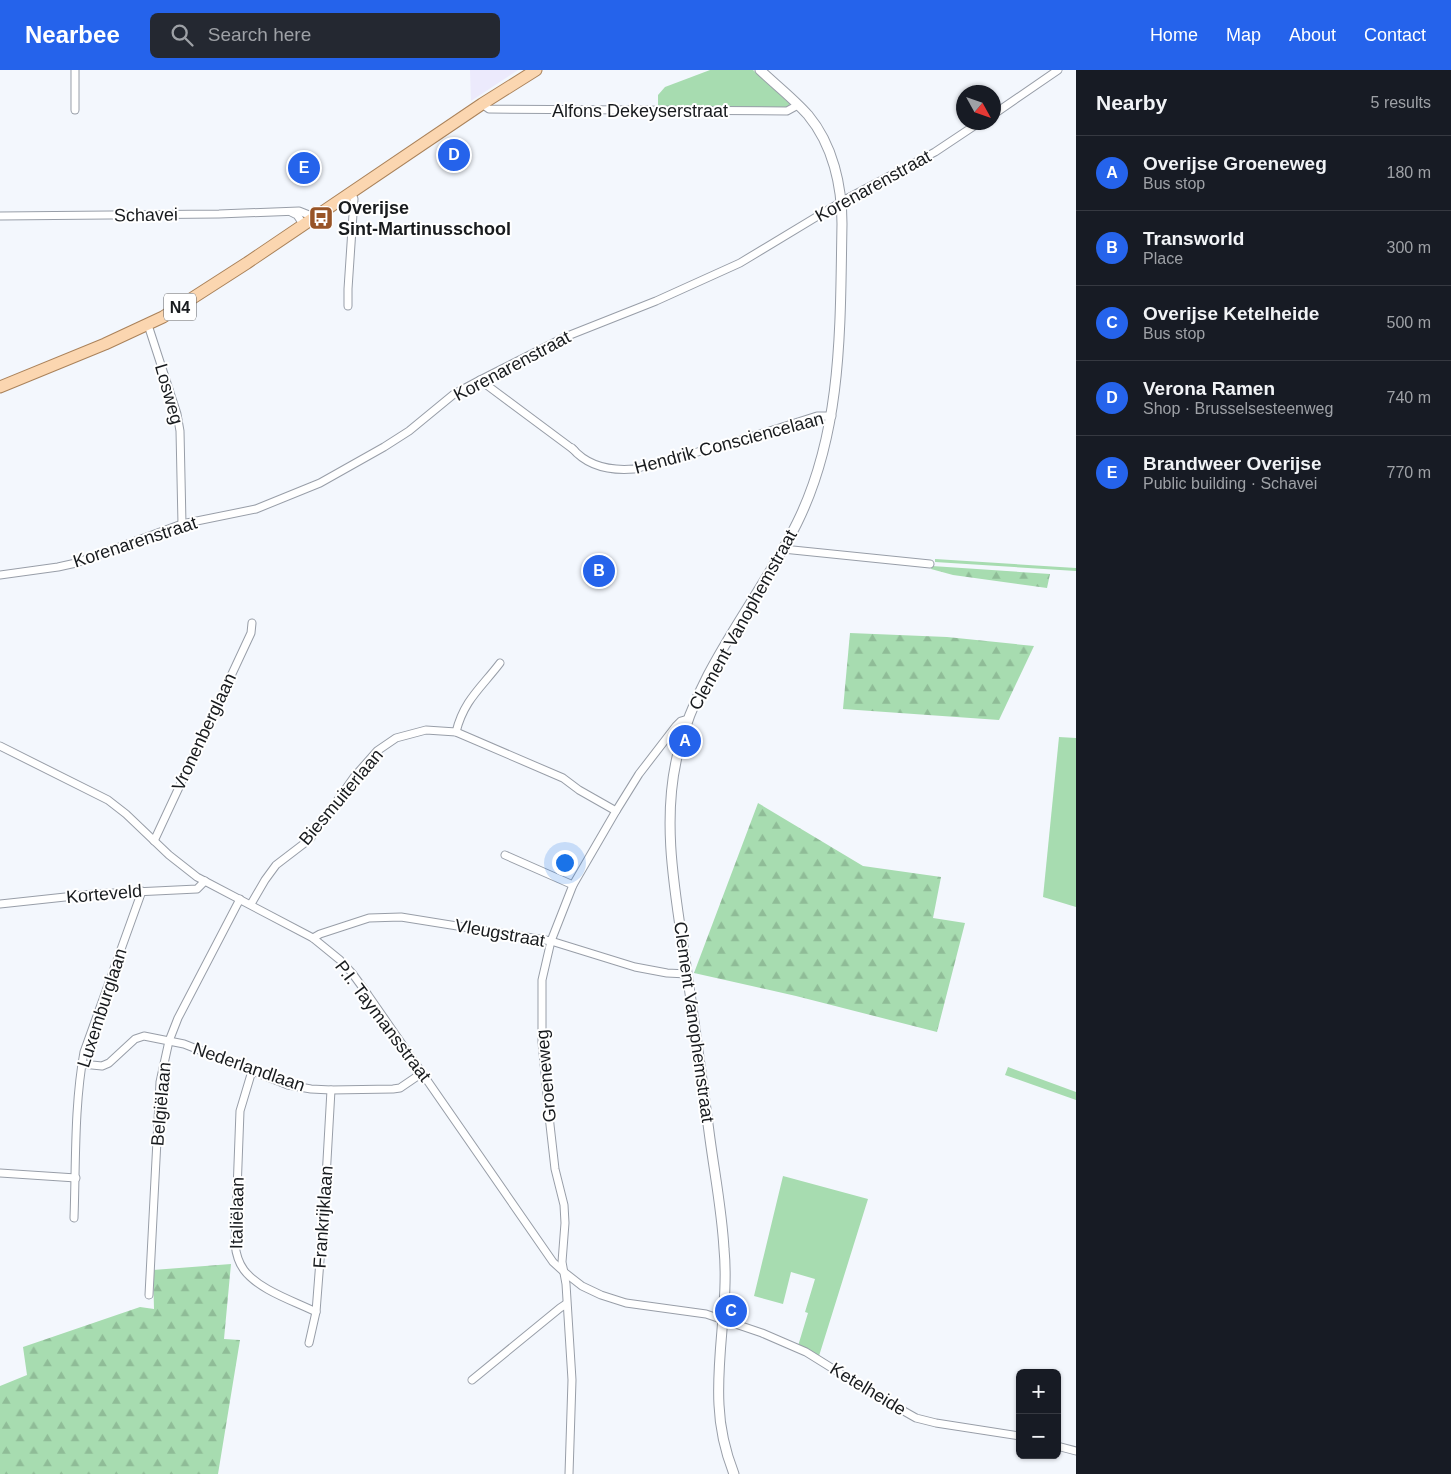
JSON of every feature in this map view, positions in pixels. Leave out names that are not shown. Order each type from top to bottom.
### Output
[{"type":"main road","name":"N4","points":[[0,387],[148,325],[191,300],[482,104],[536,70]]},
{"type":"street","points":[[75,70],[75,110]]},
{"type":"street","name":"Clement Vanophemstraat","points":[[734,1474],[723,1438],[718,1402],[725,1271],[723,1236],[670,836],[670,794],[677,753],[688,719],[703,685],[796,525],[813,486],[825,449],[832,416],[838,366],[842,202],[839,183],[826,143],[814,123],[798,105],[760,70]]},
{"type":"street","points":[[1001,109],[1058,70]]},
{"type":"street","name":"Alfons Dekeyserstraat","points":[[482,104],[487,108],[499,109],[787,112],[798,105]]},
{"type":"street","name":"Korenarenstraat","points":[[0,575],[58,568],[182,524],[256,509],[320,483],[409,431],[454,394],[565,337],[656,301],[740,263],[842,202],[934,152],[968,130]]},
{"type":"street","points":[[348,306],[354,199],[351,192]]},
{"type":"street","points":[[292,212],[297,215],[303,224]]},
{"type":"street","name":"Schavei","points":[[0,216],[306,212],[314,217]]},
{"type":"street","name":"Losweg","points":[[148,325],[177,414],[180,432],[182,524]]},
{"type":"street","name":"Hendrik Consciencelaan","points":[[480,380],[597,465],[605,469],[617,471],[634,469],[735,442],[817,416],[832,416]]},
{"type":"street","points":[[783,549],[930,564]]},
{"type":"street","name":"Vronenberglaan","points":[[154,841],[251,633],[252,623]]},
{"type":"street","points":[[456,732],[467,703],[500,663]]},
{"type":"street","name":"Groeneweg","points":[[569,1474],[572,1380],[566,1284],[562,1262],[566,1223],[556,1169],[542,1042],[542,980],[551,942],[573,885],[639,774],[676,726],[688,719]]},
{"type":"street","name":"Biesmuiterlaan","points":[[251,904],[276,865],[310,838],[354,777],[377,750],[396,738],[426,730],[456,732],[563,778],[579,790],[616,810]]},
{"type":"street","name":"P.I. Taymansstraat","points":[[0,746],[108,800],[126,814],[169,855],[205,881],[313,938],[340,960],[352,973],[553,1262],[564,1272],[582,1286],[601,1295],[626,1303],[706,1314],[723,1320]]},
{"type":"street","points":[[505,855],[573,885]]},
{"type":"street","name":"Korteveld","points":[[0,904],[93,894],[197,889],[205,881]]},
{"type":"street","name":"Luxemburglaan","points":[[74,1218],[84,1052],[142,891]]},
{"type":"street","name":"Belgiëlaan","points":[[149,1296],[160,1082],[169,1041],[194,985],[240,899]]},
{"type":"street","name":"Vleugstraat","points":[[313,938],[328,931],[369,918],[401,917],[551,942],[635,967],[667,973],[687,974]]},
{"type":"street","name":"Nederlandlaan","points":[[82,1064],[102,1066],[109,1063],[135,1039],[144,1036],[184,1044],[288,1085],[311,1089],[400,1088],[422,1073]]},
{"type":"street","name":"Italiëlaan","points":[[252,1071],[240,1111],[236,1257],[242,1269],[257,1282],[316,1312]]},
{"type":"street","name":"Frankrijklaan","points":[[309,1343],[316,1312],[331,1090]]},
{"type":"street","points":[[0,1173],[76,1178]]},
{"type":"street","points":[[472,1380],[566,1304]]},
{"type":"street","name":"Ketelheide","points":[[723,1320],[762,1333],[806,1352],[916,1418],[936,1423],[1016,1435]]},
{"type":"street","points":[[1061,1447],[1076,1452]]},
{"type":"shaded area","points":[[470,70],[518,70],[471,101]]},
{"type":"green space","points":[[710,70],[753,70],[790,104],[786,109],[658,109],[658,95],[665,87]]},
{"type":"green space","points":[[935,559],[1076,568],[1076,571],[935,562]]},
{"type":"green space","points":[[932,566],[1050,574],[1047,588],[953,575],[931,569]]},
{"type":"green space","points":[[850,633],[947,637],[1034,646],[999,720],[843,709]]},
{"type":"green space","points":[[1059,737],[1076,738],[1076,907],[1043,897]]},
{"type":"green space","points":[[758,803],[863,866],[941,877],[933,918],[965,923],[937,1032],[796,996],[694,973]]},
{"type":"green space","points":[[1008,1067],[1076,1092],[1076,1100],[1005,1075]]},
{"type":"green space","points":[[783,1176],[868,1199],[819,1356],[798,1346],[808,1313],[805,1312],[815,1279],[791,1272],[783,1304],[754,1296]]},
{"type":"green space","points":[[231,1264],[224,1339],[240,1340],[218,1474],[0,1474],[0,1386],[27,1375],[23,1347],[140,1307],[154,1309],[153,1270]]},
{"type":"place","name":"Verona Ramen","points":[[454,155]]},
{"type":"place","name":"Brandweer Overijse","points":[[304,168]]},
{"type":"place","name":"Overijse Sint-Martinusschool","points":[[321,218]]},
{"type":"place","name":"Transworld","points":[[599,571]]},
{"type":"place","name":"Overijse Groeneweg","points":[[685,741]]},
{"type":"place","name":"Overijse Ketelheide","points":[[731,1311]]}]
